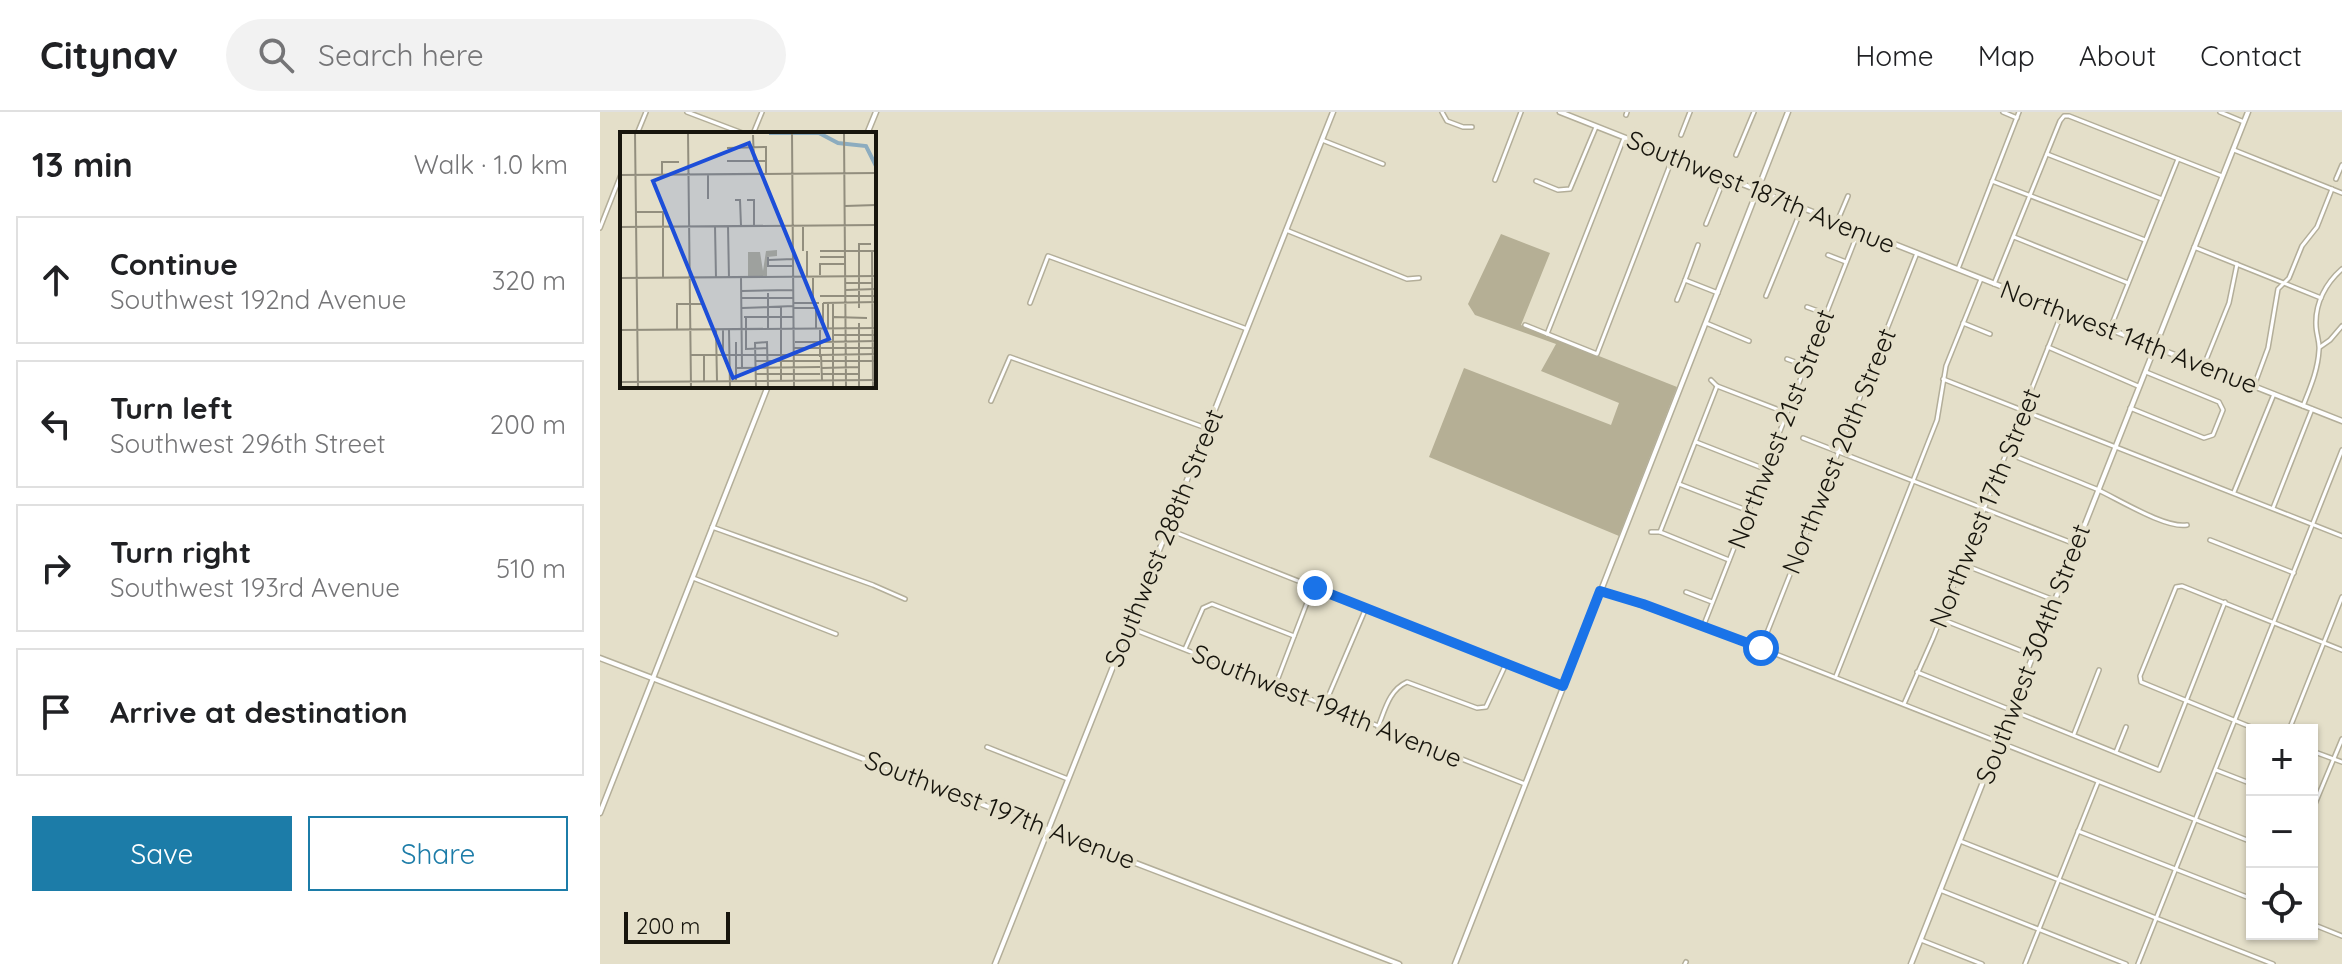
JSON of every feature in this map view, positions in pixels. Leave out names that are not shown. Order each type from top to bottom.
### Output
[{"type":"street","points":[[638,132],[646,112]]},
{"type":"street","points":[[687,112],[740,132]]},
{"type":"street","points":[[754,132],[762,112]]},
{"type":"street","points":[[868,132],[876,112]]},
{"type":"street","name":"Southwest 288th Street","points":[[995,964],[1333,112]]},
{"type":"street","points":[[1442,112],[1447,121],[1472,127]]},
{"type":"street","points":[[1495,180],[1521,112]]},
{"type":"street","name":"Southwest 187th Avenue","points":[[1561,112],[1917,253]]},
{"type":"street","points":[[1681,135],[1690,112]]},
{"type":"street","points":[[1736,155],[1754,112]]},
{"type":"street","points":[[1455,964],[1788,112]]},
{"type":"street","points":[[2003,112],[2017,118]]},
{"type":"street","points":[[1958,269],[2019,112]]},
{"type":"street","points":[[2220,112],[2244,122]]},
{"type":"street","name":"Southwest 304th Street","points":[[1911,964],[2248,112]]},
{"type":"street","points":[[1994,284],[2064,116],[2222,176]]},
{"type":"street","points":[[1536,181],[1561,191],[1573,186],[1596,127]]},
{"type":"street","points":[[1547,334],[1624,138]]},
{"type":"street","points":[[1322,140],[1383,164]]},
{"type":"street","points":[[2233,149],[2342,193]]},
{"type":"street","points":[[2047,154],[2162,199]]},
{"type":"street","points":[[1525,325],[1597,354],[1673,157]]},
{"type":"street","points":[[2110,329],[2178,159]]},
{"type":"street","points":[[2336,179],[2342,165]]},
{"type":"street","points":[[600,228],[620,177]]},
{"type":"street","points":[[1706,224],[1725,177]]},
{"type":"street","points":[[1992,181],[2145,240]]},
{"type":"street","points":[[2254,386],[2268,348],[2278,289],[2289,278],[2302,246],[2317,227],[2332,189]]},
{"type":"street","points":[[1837,222],[1848,196]]},
{"type":"street","points":[[1766,296],[1802,208]]},
{"type":"street","points":[[1286,230],[1407,279],[1419,278]]},
{"type":"street","name":"Northwest 21st Street","points":[[1703,627],[1859,230]]},
{"type":"street","points":[[2014,237],[2128,283]]},
{"type":"street","points":[[1677,300],[1698,245]]},
{"type":"street","points":[[2194,247],[2321,298]]},
{"type":"street","name":"Northwest 14th Avenue","points":[[1917,253],[2342,421]]},
{"type":"street","name":"Northwest 20th Street","points":[[1761,648],[1917,253]]},
{"type":"street","points":[[1828,255],[1846,262]]},
{"type":"street","points":[[1030,303],[1048,256],[1247,329]]},
{"type":"street","points":[[2204,365],[2229,303],[2237,264]]},
{"type":"street","points":[[2303,406],[2317,369],[2320,347],[2316,318],[2321,298],[2332,278],[2342,269]]},
{"type":"street","points":[[1835,677],[1937,420],[1943,379],[1981,279]]},
{"type":"street","points":[[1685,280],[1718,293]]},
{"type":"street","points":[[1807,307],[1826,314]]},
{"type":"street","name":"Northwest 17th Street","points":[[1904,704],[1941,619],[2063,310]]},
{"type":"street","points":[[1706,323],[1749,341]]},
{"type":"street","points":[[1963,323],[1990,334]]},
{"type":"street","points":[[2320,347],[2342,326]]},
{"type":"street","points":[[2048,347],[2138,386]]},
{"type":"street","points":[[991,401],[1010,357],[1208,428]]},
{"type":"street","points":[[1787,359],[1806,366]]},
{"type":"street","points":[[2130,408],[2204,438],[2210,437],[2222,406],[2219,402],[2144,371]]},
{"type":"street","points":[[1943,379],[2342,536]]},
{"type":"street","points":[[1711,380],[1717,386],[1787,413]]},
{"type":"street","points":[[1660,532],[1717,386]]},
{"type":"street","points":[[600,813],[767,388]]},
{"type":"street","points":[[2234,492],[2274,394]]},
{"type":"street","points":[[2273,508],[2312,409]]},
{"type":"street","points":[[1803,438],[2076,544]]},
{"type":"street","points":[[1696,442],[1765,469]]},
{"type":"street","points":[[2138,964],[2342,450]]},
{"type":"street","points":[[2007,453],[2097,489],[2120,503],[2174,524],[2187,525]]},
{"type":"street","points":[[1679,484],[1749,511]]},
{"type":"street","points":[[712,527],[905,599]]},
{"type":"street","points":[[1167,529],[1563,686]]},
{"type":"street","points":[[1651,532],[1660,532],[1729,560]]},
{"type":"street","points":[[2210,540],[2294,573]]},
{"type":"street","points":[[1962,564],[2054,600]]},
{"type":"street","points":[[693,578],[836,634]]},
{"type":"street","points":[[2246,725],[2141,682],[2140,676],[2178,586],[2342,650]]},
{"type":"street","points":[[1275,686],[1313,587]]},
{"type":"street","points":[[1600,591],[1761,648],[2246,839]]},
{"type":"street","points":[[1686,592],[1712,602]]},
{"type":"street","points":[[2291,724],[2342,597]]},
{"type":"street","points":[[1917,672],[2159,770],[2225,602]]},
{"type":"street","points":[[1185,649],[1203,608],[1212,604],[1294,636]]},
{"type":"street","points":[[1324,705],[1366,608]]},
{"type":"street","points":[[1941,619],[2032,655]]},
{"type":"street","name":"Southwest 194th Avenue","points":[[1128,627],[1525,784]]},
{"type":"street","name":"Southwest 197th Avenue","points":[[600,658],[1399,964]]},
{"type":"street","points":[[1378,727],[1391,694],[1407,682],[1477,708],[1486,707],[1506,664]]},
{"type":"street","points":[[2074,734],[2099,670]]},
{"type":"street","points":[[2116,752],[2126,727]]},
{"type":"street","points":[[2317,796],[2342,739]]},
{"type":"street","points":[[987,747],[1068,779]]},
{"type":"street","points":[[2318,753],[2342,762]]},
{"type":"street","points":[[2216,770],[2246,782]]},
{"type":"street","points":[[2025,964],[2098,781]]},
{"type":"street","points":[[2078,831],[2246,897]]},
{"type":"street","points":[[1960,841],[2273,964]]},
{"type":"street","points":[[1940,890],[2126,964]]},
{"type":"street","points":[[2318,926],[2342,936]]},
{"type":"street","points":[[1921,940],[1982,964]]},
{"type":"street","points":[[2251,964],[2254,957]]},
{"type":"shaded area","points":[[1501,234],[1550,253],[1521,325],[1677,387],[1619,536],[1429,457],[1464,368],[1611,425],[1619,403],[1541,371],[1556,344],[1475,315],[1468,304]]},
{"type":"route","points":[[1315,588],[1563,686],[1600,591],[1761,648]]}]
